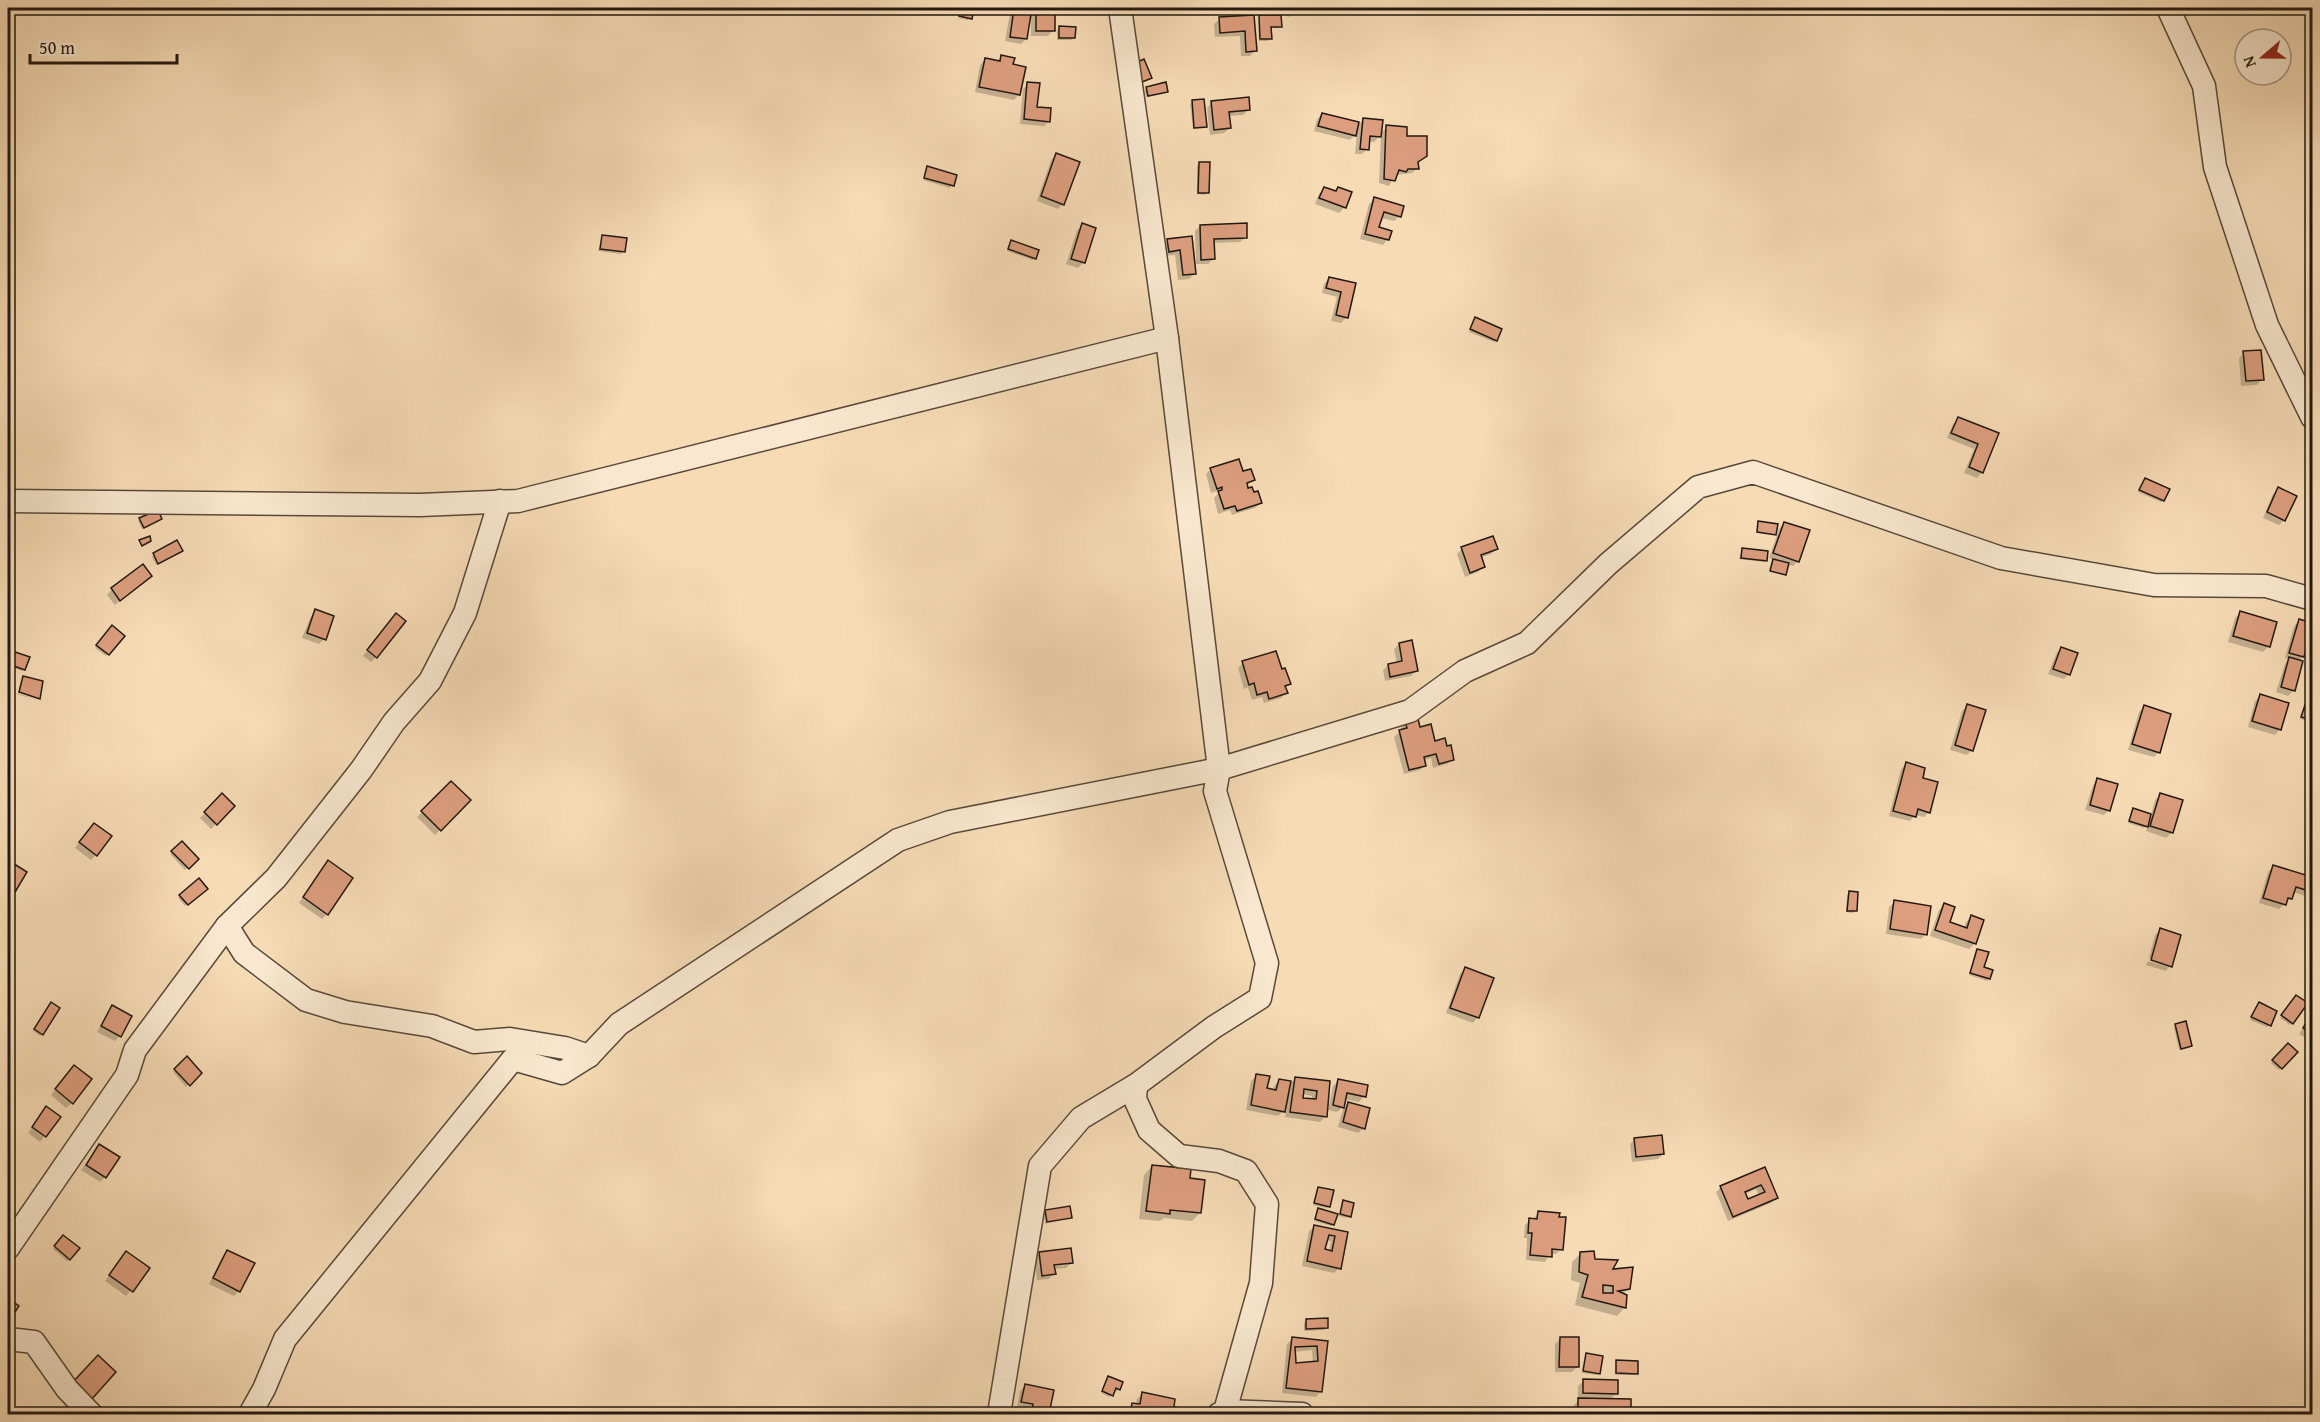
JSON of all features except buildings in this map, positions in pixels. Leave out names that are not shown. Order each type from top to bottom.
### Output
[{"type":"street","points":[[999,1414],[1040,1166],[1081,1118],[1136,1085],[1214,1027],[1260,998],[1267,963],[1215,790],[1219,769],[1167,338],[1120,8]]},
{"type":"street","points":[[2168,8],[2204,87],[2215,167],[2267,326],[2313,417]]},
{"type":"street","points":[[8,501],[408,505],[518,501],[1167,338]]},
{"type":"street","points":[[250,1414],[264,1389],[285,1339],[513,1059],[562,1073],[589,1056],[619,1024],[898,840],[950,822],[1219,769],[1410,711],[1465,671],[1527,643],[1608,564],[1698,487],[1753,472],[2001,558],[2154,585],[2266,586],[2313,599]]},
{"type":"street","points":[[8,1248],[127,1075],[135,1050],[227,926],[276,878],[361,770],[394,722],[430,681],[465,613],[500,501]]},
{"type":"street","points":[[227,926],[244,953],[306,1000],[345,1012],[432,1026],[474,1042],[510,1039],[564,1048],[589,1056]]},
{"type":"street","points":[[1136,1085],[1135,1100],[1149,1130],[1179,1155],[1219,1161],[1246,1172],[1267,1204],[1261,1283],[1222,1413],[1302,1414]]},
{"type":"street","points":[[8,1339],[34,1342],[67,1389],[91,1414]]}]
